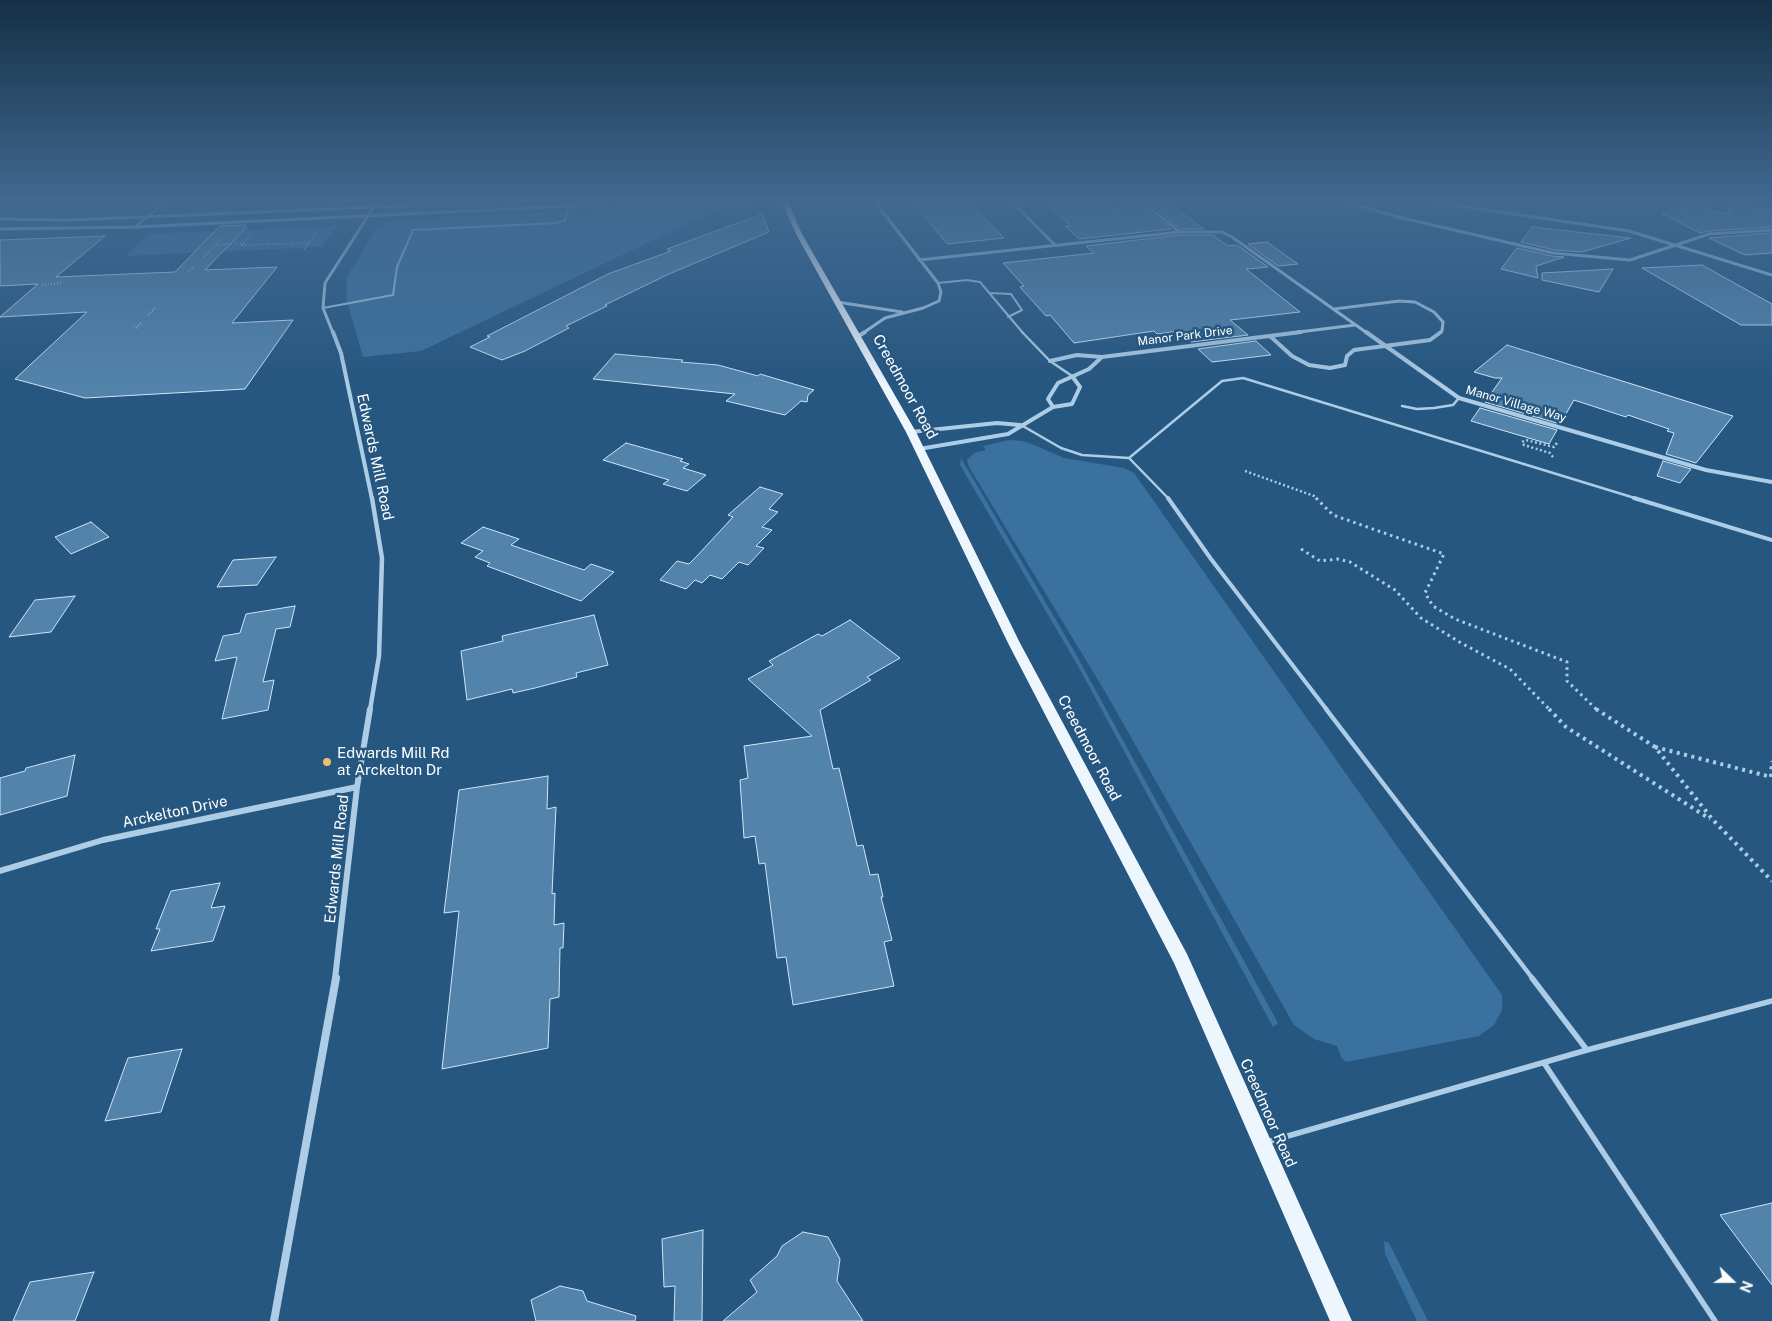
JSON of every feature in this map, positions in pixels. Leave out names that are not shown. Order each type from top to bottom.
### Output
[{"type":"main road","name":"Creedmoor Road","points":[[816,264],[911,432],[1014,643],[1181,959],[1341,1321]]},
{"type":"street","name":"Edwards Mill Road","points":[[274,1321],[334,992],[357,787],[379,656],[382,558],[378,527],[340,353],[323,308],[325,283],[337,264]]},
{"type":"street","points":[[857,337],[885,318],[922,308],[939,301],[941,292],[938,283],[922,264]]},
{"type":"street","name":"Manor Village Way","points":[[1271,264],[1459,398],[1706,470],[1772,482]]},
{"type":"street","points":[[1736,264],[1772,275]]},
{"type":"street","points":[[1270,336],[1292,356],[1309,365],[1330,368],[1345,365],[1347,356],[1354,350],[1430,340],[1442,331],[1443,322],[1434,312],[1415,302],[1399,301],[1334,309]]},
{"type":"street","points":[[837,302],[905,312]]},
{"type":"street","name":"Manor Park Drive","points":[[1050,361],[1077,355],[1102,357],[1355,325]]},
{"type":"street","name":"Manor Park Drive","points":[[1054,406],[1048,399],[1058,383],[1089,369],[1102,357]]},
{"type":"street","points":[[919,449],[1008,434],[1054,406],[1072,404],[1080,387],[1072,376]]},
{"type":"street","points":[[911,432],[997,423],[1021,425]]},
{"type":"street","name":"Arckelton Drive","points":[[0,872],[103,840],[357,787]]},
{"type":"lane","points":[[323,308],[393,295],[398,264]]},
{"type":"lane","points":[[938,283],[967,280],[980,282],[1008,317],[1050,361],[1072,376]]},
{"type":"lane","points":[[988,293],[1011,294],[1022,310],[1008,317]]},
{"type":"lane","points":[[1129,458],[1222,381],[1243,378],[1772,540]]},
{"type":"lane","points":[[1402,406],[1417,409],[1434,408],[1453,405],[1459,398]]},
{"type":"lane","points":[[1021,425],[1061,448],[1082,455],[1129,458],[1164,494],[1182,516],[1211,559],[1586,1050]]},
{"type":"lane","points":[[1263,1144],[1586,1050],[1772,1001]]},
{"type":"lane","points":[[1544,1063],[1715,1321]]},
{"type":"path","points":[[188,272],[194,266]]},
{"type":"path","points":[[42,285],[61,283]]},
{"type":"path","points":[[148,315],[155,308]]},
{"type":"path","points":[[136,328],[141,323]]},
{"type":"path","points":[[1548,459],[1553,458],[1550,453],[1524,445],[1522,442],[1526,440],[1554,448]]},
{"type":"path","points":[[1550,453],[1558,442]]},
{"type":"path","points":[[1245,471],[1314,496],[1333,515],[1444,554],[1425,593],[1433,606],[1455,618],[1567,662],[1567,681],[1597,710],[1655,747],[1770,777],[1772,761]]},
{"type":"path","points":[[1301,549],[1320,560],[1338,559],[1350,562],[1395,590],[1420,618],[1461,644],[1510,668],[1566,727],[1713,820]]},
{"type":"path","points":[[1655,747],[1713,820],[1772,881]]},
{"type":"shaded area","points":[[355,264],[604,264],[421,351],[363,357],[346,298],[347,277]]},
{"type":"shaded area","points":[[1009,440],[1023,441],[1064,458],[1124,468],[1134,473],[1502,995],[1502,1010],[1494,1025],[1479,1036],[1346,1062],[1341,1057],[1337,1046],[1314,1039],[1294,1025],[1107,695],[969,467],[967,460],[974,453],[986,450],[983,446]]},
{"type":"shaded area","points":[[961,458],[1073,649],[1278,1023],[1273,1027],[1078,666],[960,465]]},
{"type":"shaded area","points":[[1384,1241],[1389,1243],[1428,1321],[1417,1321],[1385,1254]]},
{"type":"building","points":[[0,264],[72,264],[56,277],[175,272],[183,264],[211,264],[205,270],[277,267],[232,323],[293,320],[245,389],[85,398],[15,379],[87,312],[0,317],[38,284],[0,286]]},
{"type":"building","points":[[636,264],[694,264],[605,305],[607,306],[566,326],[569,328],[525,351],[502,360],[470,347],[490,337],[487,336],[608,274]]},
{"type":"building","points":[[1004,264],[1263,264],[1268,267],[1246,269],[1300,312],[1230,320],[1248,335],[1191,342],[1179,331],[1157,334],[1154,331],[1074,343],[1050,315],[1046,316],[1020,287],[1024,286]]},
{"type":"building","points":[[1275,264],[1298,264],[1278,266]]},
{"type":"building","points":[[1505,264],[1543,264],[1536,266],[1538,278],[1501,269]]},
{"type":"building","points":[[1702,265],[1772,304],[1772,325],[1741,325],[1642,268]]},
{"type":"building","points":[[1613,269],[1599,292],[1542,280],[1542,273]]},
{"type":"building","points":[[1256,341],[1271,355],[1212,362],[1198,349]]},
{"type":"building","points":[[1507,345],[1733,416],[1696,463],[1666,454],[1674,433],[1667,431],[1669,429],[1628,415],[1626,417],[1574,400],[1560,424],[1485,402],[1502,378],[1474,372]]},
{"type":"building","points":[[615,354],[718,365],[758,376],[760,374],[814,390],[808,395],[807,402],[801,401],[785,415],[726,401],[735,394],[593,379]]},
{"type":"building","points":[[1480,408],[1557,430],[1549,444],[1471,421]]},
{"type":"building","points":[[626,443],[683,459],[680,461],[689,464],[683,468],[706,475],[687,491],[663,484],[669,480],[603,460]]},
{"type":"building","points":[[1663,461],[1691,469],[1680,483],[1657,476]]},
{"type":"building","points":[[760,487],[783,494],[769,509],[778,512],[762,527],[772,530],[756,546],[764,548],[748,565],[739,562],[722,579],[710,575],[702,583],[695,580],[686,589],[660,580],[677,561],[689,564],[733,517],[728,515]]},
{"type":"building","points":[[91,522],[109,537],[71,554],[55,537]]},
{"type":"building","points":[[483,527],[519,539],[511,545],[584,570],[591,564],[614,572],[581,601],[487,566],[490,563],[475,557],[483,551],[461,543]]},
{"type":"building","points":[[276,557],[257,585],[217,587],[233,560]]},
{"type":"building","points":[[75,596],[51,632],[9,637],[35,600]]},
{"type":"building","points":[[295,606],[290,627],[276,629],[263,682],[274,680],[268,710],[222,719],[237,657],[215,661],[223,636],[240,633],[246,614]]},
{"type":"building","points":[[594,615],[608,665],[576,673],[577,677],[535,688],[513,693],[512,689],[467,700],[461,651],[503,641],[502,636]]},
{"type":"building","points":[[850,620],[900,658],[867,677],[871,680],[820,710],[833,769],[839,768],[857,846],[863,845],[870,875],[878,874],[883,897],[881,897],[892,940],[884,942],[894,986],[793,1005],[786,957],[777,958],[765,863],[759,864],[755,836],[744,838],[740,780],[748,778],[744,746],[812,736],[748,679],[773,665],[769,661],[818,634],[822,636]]},
{"type":"building","points":[[75,755],[67,796],[0,815],[0,778],[25,771],[26,768]]},
{"type":"building","points":[[548,776],[547,809],[556,807],[552,894],[555,893],[554,925],[564,923],[563,948],[560,948],[559,997],[550,999],[548,1048],[442,1069],[459,911],[444,913],[459,790]]},
{"type":"building","points":[[220,883],[211,908],[225,906],[213,941],[151,951],[160,929],[156,929],[171,891]]},
{"type":"building","points":[[182,1049],[161,1112],[105,1121],[128,1058]]},
{"type":"building","points":[[1772,1203],[1772,1285],[1720,1215]]},
{"type":"building","points":[[703,1230],[702,1321],[674,1321],[675,1286],[664,1287],[662,1239]]},
{"type":"building","points":[[803,1232],[828,1237],[840,1259],[837,1281],[863,1321],[723,1321],[757,1292],[750,1280],[777,1256],[782,1246]]},
{"type":"building","points":[[94,1272],[75,1321],[13,1321],[30,1282]]},
{"type":"building","points":[[560,1286],[583,1291],[587,1301],[636,1316],[635,1321],[536,1321],[531,1300]]},
{"type":"place","name":"Edwards Mill Rd at Arckelton Dr","points":[[327,762]]}]
